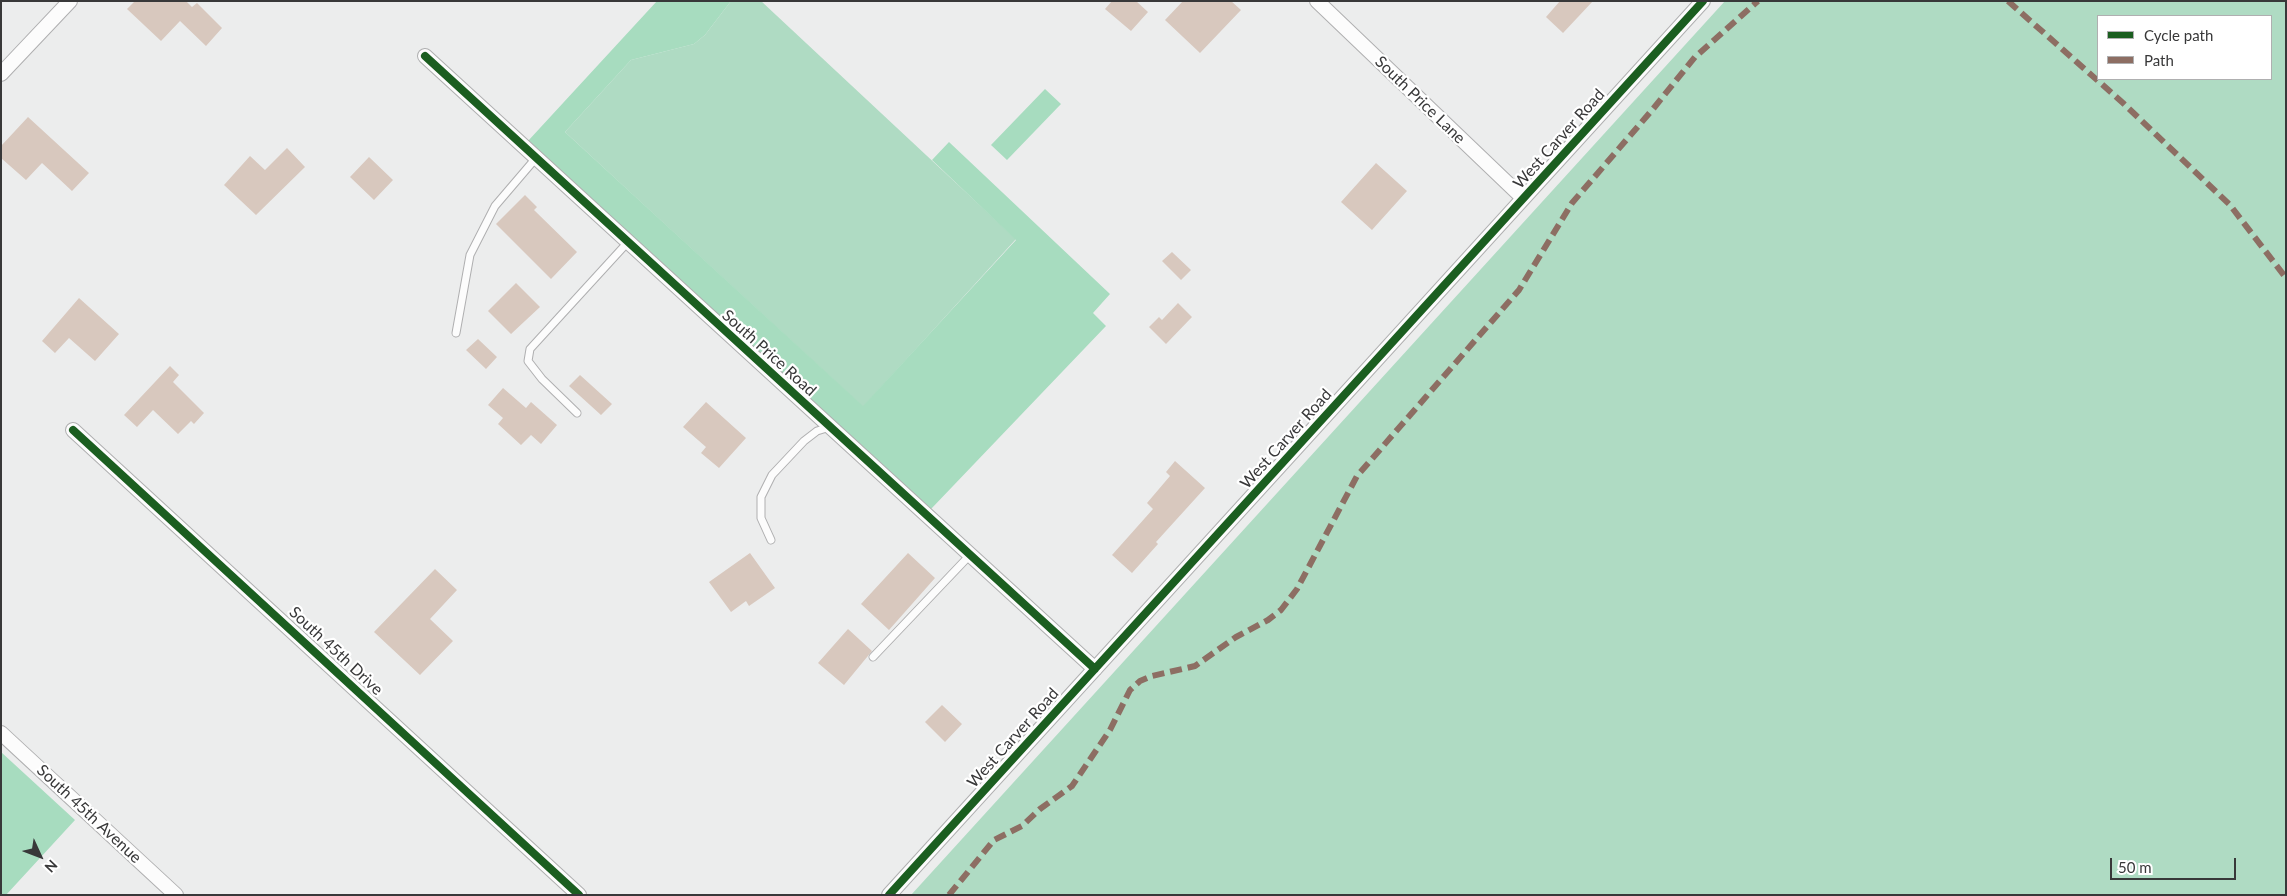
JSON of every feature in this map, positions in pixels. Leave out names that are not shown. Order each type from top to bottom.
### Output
[{"type":"street","points":[[1,74],[70,1]]},
{"type":"street","name":"South Price Lane","points":[[1317,1],[1514,189]]},
{"type":"street","name":"West Carver Road","points":[[889,895],[1095,669],[1514,189],[1703,1]]},
{"type":"street","name":"South Price Road","points":[[425,56],[1095,669]]},
{"type":"street","name":"South 45th Drive","points":[[73,430],[579,895]]},
{"type":"street","name":"South 45th Avenue","points":[[1,733],[176,895]]},
{"type":"lane","points":[[456,333],[470,255],[495,206],[536,158]]},
{"type":"lane","points":[[577,413],[528,361],[530,349],[628,242]]},
{"type":"lane","points":[[771,540],[761,518],[761,497],[772,475],[804,441],[817,431],[830,427]]},
{"type":"lane","points":[[873,657],[970,555]]},
{"type":"green space","points":[[657,1],[731,1],[705,35],[694,44],[631,60],[565,132],[863,406],[1016,240],[932,160],[949,142],[1110,294],[1093,313],[1106,326],[931,509],[528,141]]},
{"type":"green space","points":[[731,1],[761,1],[1016,239],[863,407],[565,132],[631,60],[694,44],[705,35]]},
{"type":"green space","points":[[1725,1],[2286,1],[2286,895],[911,895]]},
{"type":"green space","points":[[1045,89],[1061,104],[1007,160],[991,145]]},
{"type":"green space","points":[[1,752],[75,820],[6,895],[1,895]]},
{"type":"building","points":[[135,1],[186,1],[192,7],[197,3],[222,28],[206,46],[180,21],[161,41],[127,9]]},
{"type":"building","points":[[1112,1],[1136,1],[1148,12],[1131,31],[1105,9]]},
{"type":"building","points":[[1183,1],[1231,1],[1241,10],[1200,53],[1165,20]]},
{"type":"building","points":[[1560,1],[1593,1],[1563,33],[1546,17]]},
{"type":"building","points":[[28,117],[89,173],[72,191],[42,163],[26,180],[1,158],[1,146]]},
{"type":"building","points":[[287,148],[305,167],[256,215],[224,185],[250,156],[265,170]]},
{"type":"building","points":[[369,157],[393,180],[374,200],[350,177]]},
{"type":"building","points":[[1376,163],[1407,191],[1372,230],[1341,202]]},
{"type":"building","points":[[525,195],[537,207],[534,210],[577,252],[551,279],[496,224]]},
{"type":"building","points":[[1172,252],[1191,270],[1181,280],[1162,261]]},
{"type":"building","points":[[516,283],[540,307],[511,334],[488,311]]},
{"type":"building","points":[[79,298],[119,334],[95,361],[69,338],[55,353],[42,341]]},
{"type":"building","points":[[1178,303],[1192,317],[1166,344],[1149,327],[1159,317],[1162,320]]},
{"type":"building","points":[[478,339],[497,357],[486,369],[466,350]]},
{"type":"building","points":[[170,366],[179,375],[173,382],[204,413],[194,424],[191,421],[178,434],[153,410],[137,427],[124,415]]},
{"type":"building","points":[[580,375],[612,404],[601,415],[569,386]]},
{"type":"building","points":[[503,388],[526,408],[531,402],[557,425],[541,444],[531,435],[521,445],[498,424],[503,418],[488,405]]},
{"type":"building","points":[[706,402],[746,438],[719,468],[701,453],[706,447],[683,427]]},
{"type":"building","points":[[1175,461],[1205,488],[1156,542],[1158,544],[1132,573],[1112,555],[1153,509],[1147,503],[1170,476],[1166,472]]},
{"type":"building","points":[[750,553],[775,588],[749,606],[746,601],[731,612],[709,582]]},
{"type":"building","points":[[908,553],[935,578],[889,630],[861,604]]},
{"type":"building","points":[[435,569],[457,590],[430,619],[453,641],[420,675],[374,632]]},
{"type":"building","points":[[848,629],[872,651],[844,685],[818,663]]},
{"type":"building","points":[[942,705],[962,724],[945,742],[925,722]]},
{"type":"marked path","points":[[949,895],[994,840],[1022,826],[1040,809],[1072,786],[1110,730],[1130,690],[1140,681],[1152,676],[1195,666],[1236,637],[1268,620],[1281,610],[1297,589],[1357,476],[1519,290],[1572,203],[1695,57],[1758,1]]},
{"type":"marked path","points":[[2008,1],[2097,80]]},
{"type":"marked path","points":[[2097,80],[2230,205],[2286,278]]},
{"type":"cycle path","points":[[889,895],[1703,1]]},
{"type":"cycle path","points":[[425,56],[1095,669]]},
{"type":"cycle path","points":[[73,430],[579,895]]}]
